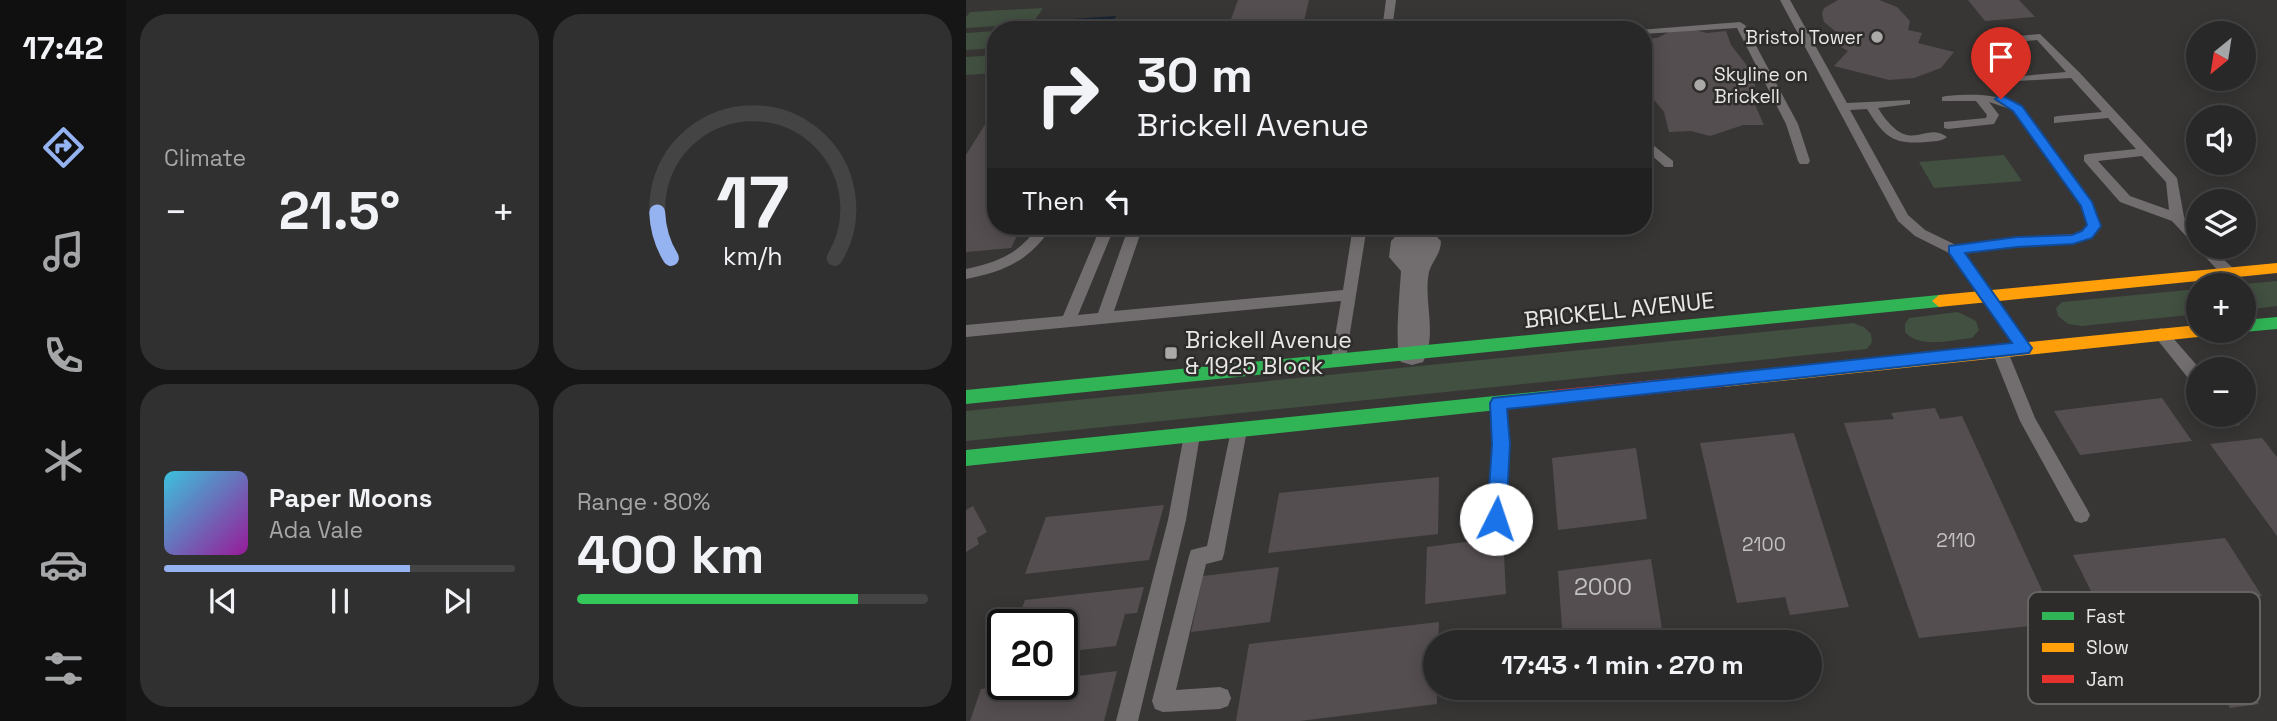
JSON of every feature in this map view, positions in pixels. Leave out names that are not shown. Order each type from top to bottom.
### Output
[{"type":"main road","name":"BRICKELL AVENUE","points":[[2229,273],[2277,268]]},
{"type":"main road","name":"BRICKELL AVENUE","points":[[966,397],[2186,277]]},
{"type":"main road","points":[[2256,325],[2277,323]]},
{"type":"main road","points":[[966,458],[2186,332]]},
{"type":"street","points":[[1412,353],[1415,333],[1415,268],[1424,257],[1427,246],[1427,241],[1422,235]]},
{"type":"lane","points":[[1388,21],[1391,0]]},
{"type":"lane","points":[[1785,0],[1903,218],[1920,233],[1954,250],[2024,348]]},
{"type":"lane","points":[[1652,30],[1740,25],[1792,124],[1804,162]]},
{"type":"lane","points":[[1997,41],[2040,37],[2172,181],[2177,218]]},
{"type":"lane","points":[[2022,79],[2075,74]]},
{"type":"lane","points":[[1871,105],[1887,132],[1892,137],[1903,139],[1990,121],[1993,115],[1979,96]]},
{"type":"lane","points":[[1946,99],[1979,96],[2001,99],[2017,108],[2087,205],[2094,226],[2087,234],[2073,239],[2017,242],[1954,250]]},
{"type":"lane","points":[[1844,107],[1906,102]]},
{"type":"lane","points":[[2058,120],[2111,114]]},
{"type":"lane","points":[[1652,149],[1669,164]]},
{"type":"lane","points":[[2146,152],[2088,158],[2125,199],[2177,218],[2186,228]]},
{"type":"lane","points":[[966,274],[998,268],[1035,244],[1040,235]]},
{"type":"lane","points":[[1068,321],[1104,235]]},
{"type":"lane","points":[[1104,317],[1133,235]]},
{"type":"lane","points":[[1339,360],[1358,235]]},
{"type":"lane","points":[[2214,259],[2229,273]]},
{"type":"lane","points":[[966,331],[1348,295]]},
{"type":"lane","points":[[2161,334],[2186,364]]},
{"type":"lane","points":[[2000,351],[2028,421],[2081,515]]},
{"type":"lane","points":[[1496,519],[1501,444],[1499,403]]},
{"type":"lane","points":[[1220,698],[1163,701],[1198,556],[1214,554],[1239,430]]},
{"type":"lane","points":[[1127,721],[1177,520],[1192,435]]},
{"type":"green space","points":[[1043,8],[1034,21],[987,21],[987,27],[966,28],[966,17],[970,12]]},
{"type":"green space","points":[[987,32],[987,49],[966,50],[966,33]]},
{"type":"green space","points":[[987,56],[987,74],[966,75],[966,57]]},
{"type":"green space","points":[[2004,155],[2022,181],[1934,188],[1919,162]]},
{"type":"green space","points":[[2277,281],[2277,306],[2256,309],[2256,283]]},
{"type":"green space","points":[[2186,290],[2186,315],[2082,326],[2068,324],[2058,316],[2056,308],[2062,302]]},
{"type":"green space","points":[[1958,312],[1976,321],[1979,330],[1972,338],[1927,342],[1905,332],[1905,324],[1909,318]]},
{"type":"green space","points":[[1853,323],[1864,327],[1871,334],[1872,342],[1867,349],[966,441],[966,411]]},
{"type":"water","points":[[1116,16],[1113,21],[1071,21]]},
{"type":"building","points":[[1238,0],[1309,0],[1304,21],[1230,21]]},
{"type":"building","name":"Bristol Tower","points":[[1838,0],[1879,0],[1897,7],[1910,21],[1908,30],[1922,33],[1918,43],[1954,52],[1941,68],[1914,78],[1889,80],[1834,66],[1848,51],[1829,40],[1840,35],[1824,22],[1822,14],[1824,8]]},
{"type":"building","points":[[1968,0],[2019,0],[2035,17],[1985,21]]},
{"type":"building","name":"Skyline on Brickell","points":[[1673,30],[1707,33],[1726,31],[1731,45],[1755,76],[1755,105],[1764,125],[1743,125],[1710,136],[1691,131],[1669,132],[1664,112],[1652,97],[1652,38]]},
{"type":"building","points":[[987,121],[987,235],[1018,235],[1011,248],[966,252],[966,155]]},
{"type":"building","points":[[2162,398],[2192,441],[2080,455],[2054,411]]},
{"type":"building","points":[[1935,408],[1940,419],[1962,416],[2043,592],[2028,592],[2028,626],[1919,638],[1844,423],[1894,419],[1891,413]]},
{"type":"building","points":[[1794,433],[1849,607],[1790,615],[1785,597],[1737,603],[1700,443]]},
{"type":"building","points":[[2262,438],[2277,457],[2277,536],[2210,444]]},
{"type":"building","points":[[1636,448],[1647,519],[1558,530],[1552,458]]},
{"type":"building","points":[[1439,477],[1438,534],[1268,553],[1279,493]]},
{"type":"building","points":[[1164,505],[1149,560],[1025,574],[1046,517]]},
{"type":"building","points":[[973,506],[987,532],[977,538],[979,544],[966,552],[966,510]]},
{"type":"building","points":[[1503,537],[1506,594],[1425,604],[1427,547]]},
{"type":"building","points":[[2225,538],[2259,592],[2092,592],[2073,555]]},
{"type":"building","points":[[1651,559],[1662,630],[1562,630],[1558,571]]},
{"type":"building","points":[[1279,567],[1270,622],[1191,632],[1203,576]]},
{"type":"building","points":[[1144,587],[1137,613],[1125,614],[1116,646],[1078,650],[1078,609],[1022,609],[1025,600]]},
{"type":"building","points":[[1439,622],[1439,630],[1423,630],[1423,700],[1437,700],[1437,704],[1300,721],[1236,721],[1249,644]]},
{"type":"building","points":[[1117,671],[1104,721],[970,721],[981,689],[987,688],[987,700],[1078,700],[1078,676]]},
{"type":"building","points":[[2228,704],[2259,704],[2230,708]]},
{"type":"traffic: fast","points":[[966,397],[1939,301]]},
{"type":"traffic: fast","points":[[2256,325],[2277,323]]},
{"type":"traffic: fast","points":[[966,458],[1554,397]]},
{"type":"traffic: slow","points":[[1939,301],[2277,268]]},
{"type":"traffic: slow","points":[[1723,380],[2186,332]]},
{"type":"traffic: jam","points":[[1554,397],[1723,380]]},
{"type":"place","name":"Bristol Tower","points":[[1877,37]]},
{"type":"place","name":"Skyline on Brickell","points":[[1700,85]]},
{"type":"place","name":"Brickell Avenue & 1925 Block","points":[[1171,353]]},
{"type":"route","points":[[1496,519],[1501,444],[1499,403],[2024,348],[1954,250],[2017,242],[2073,239],[2087,234],[2094,226],[2087,205],[2017,108],[2001,99]]}]
